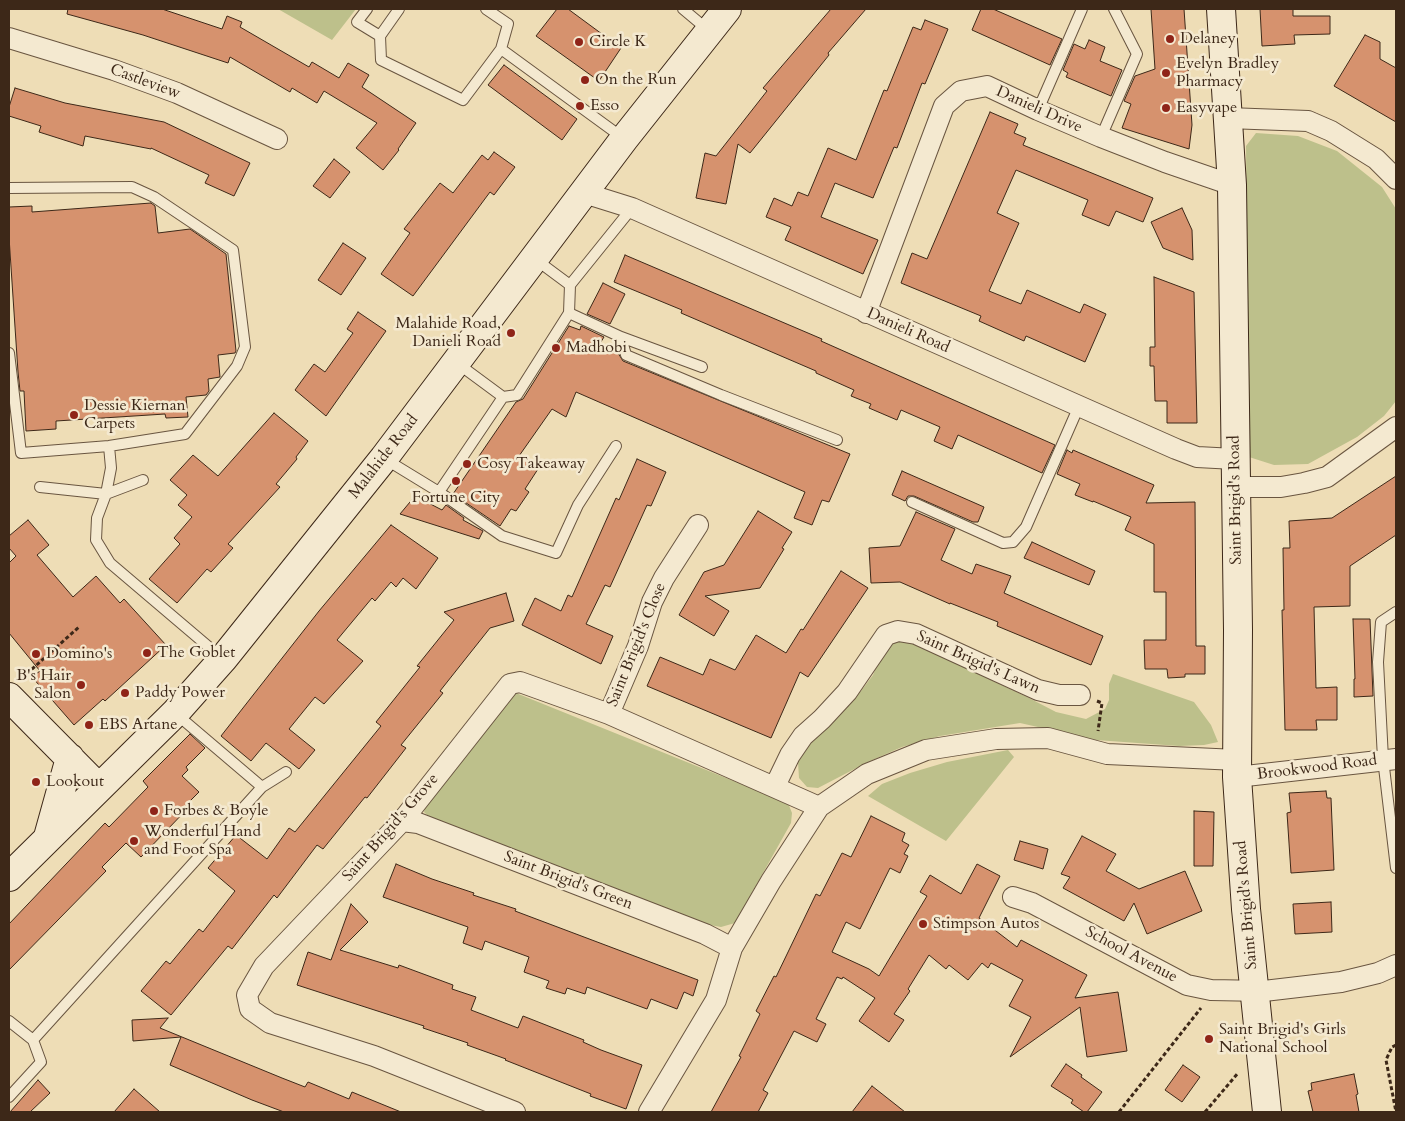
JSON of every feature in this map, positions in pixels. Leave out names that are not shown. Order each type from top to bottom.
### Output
[{"type":"main road","name":"Malahide Road","points":[[9,877],[175,713],[224,660],[384,458],[624,139],[727,9]]},
{"type":"main road","name":"Saint Brigid's Road","points":[[1221,9],[1232,185],[1237,768],[1246,909],[1266,1112]]},
{"type":"main road","points":[[12,690],[70,758],[99,788]]},
{"type":"main road","points":[[48,839],[70,758]]},
{"type":"street","name":"Castleview","points":[[9,38],[114,70],[178,93],[277,139]]},
{"type":"street","name":"Danieli Drive","points":[[866,313],[944,106],[961,91],[988,86],[1101,137],[1232,185]]},
{"type":"street","points":[[1228,118],[1308,121],[1331,131],[1376,159],[1396,179]]},
{"type":"street","name":"Danieli Road","points":[[584,193],[632,208],[866,313],[1197,457],[1235,459]]},
{"type":"street","points":[[1236,487],[1281,487],[1327,476],[1396,427]]},
{"type":"street","name":"Saint Brigid's Close","points":[[609,714],[638,646],[652,602],[664,578],[698,525]]},
{"type":"street","name":"Saint Brigid's Lawn","points":[[775,786],[790,755],[803,736],[822,719],[846,692],[886,635],[898,631],[916,634],[1038,690],[1059,695],[1080,695]]},
{"type":"street","name":"Saint Brigid's Grove","points":[[515,1112],[374,1056],[270,1022],[250,1009],[247,995],[264,966],[402,821],[510,684],[520,682],[609,714],[819,806]]},
{"type":"street","points":[[649,1112],[716,1000],[732,948],[771,881],[819,806],[867,774],[926,750],[996,739],[1048,738],[1107,754],[1237,768]]},
{"type":"street","name":"Brookwood Road","points":[[1237,768],[1390,759]]},
{"type":"street","name":"Saint Brigid's Green","points":[[402,821],[418,823],[705,934],[732,948]]},
{"type":"street","name":"School Avenue","points":[[1013,897],[1032,903],[1187,985],[1211,990],[1255,991],[1342,982],[1378,973],[1396,965]]},
{"type":"lane","points":[[367,9],[357,22],[380,36]]},
{"type":"lane","points":[[399,9],[380,36],[381,60],[463,100],[501,49],[508,24],[486,9]]},
{"type":"lane","points":[[683,9],[709,31]]},
{"type":"lane","points":[[1038,110],[1082,9]]},
{"type":"lane","points":[[1101,137],[1137,54],[1114,9]]},
{"type":"lane","points":[[501,49],[624,139]]},
{"type":"lane","points":[[9,188],[132,187],[154,197],[233,250],[245,347],[237,366],[186,434],[109,446],[21,453],[9,353]]},
{"type":"lane","points":[[456,363],[503,397],[518,395],[569,313],[570,285],[632,208]]},
{"type":"lane","points":[[534,258],[570,285]]},
{"type":"lane","points":[[569,313],[621,337],[702,367]]},
{"type":"lane","points":[[621,337],[626,355],[721,395],[837,440]]},
{"type":"lane","points":[[440,492],[503,397]]},
{"type":"lane","points":[[912,502],[1003,543],[1013,542],[1026,527],[1080,406]]},
{"type":"lane","points":[[109,446],[111,468],[106,494],[97,518],[96,540],[110,563],[224,660]]},
{"type":"lane","points":[[384,458],[440,492],[502,536],[556,554],[578,505],[616,446]]},
{"type":"lane","points":[[40,487],[106,494],[143,480]]},
{"type":"lane","points":[[1396,612],[1381,622],[1378,662],[1390,759],[1396,868]]},
{"type":"lane","points":[[175,713],[262,788]]},
{"type":"lane","points":[[34,1040],[262,788],[286,772]]},
{"type":"lane","points":[[9,1021],[34,1040],[41,1062],[9,1097]]},
{"type":"path","points":[[12,690],[80,627]]},
{"type":"path","points":[[1080,695],[1102,703],[1096,751]]},
{"type":"path","points":[[1120,1112],[1206,1001],[1211,990]]},
{"type":"path","points":[[1396,1045],[1392,1047],[1386,1060],[1396,1112]]},
{"type":"path","points":[[1205,1112],[1242,1068]]},
{"type":"green space","points":[[278,9],[356,9],[332,40]]},
{"type":"green space","points":[[1256,133],[1298,136],[1337,151],[1382,187],[1396,209],[1396,401],[1384,416],[1357,437],[1308,464],[1274,465],[1249,457],[1246,146]]},
{"type":"green space","points":[[904,639],[1056,712],[1086,719],[1105,709],[1109,700],[1109,684],[1113,674],[1194,702],[1211,725],[1218,742],[1204,745],[1179,746],[1096,740],[1020,723],[940,736],[902,747],[818,788],[807,787],[799,778],[798,762],[803,748],[861,691],[873,675],[880,658],[891,643]]},
{"type":"green space","points":[[516,693],[788,803],[792,813],[791,823],[735,923],[721,927],[704,924],[433,821],[424,812],[427,800]]},
{"type":"green space","points":[[1008,750],[1014,757],[946,841],[868,796],[882,784],[910,773],[947,762]]},
{"type":"building","points":[[68,9],[162,9],[222,29],[227,16],[242,22],[240,27],[309,67],[312,62],[339,78],[348,63],[369,75],[362,87],[416,123],[399,150],[383,170],[356,148],[377,123],[324,91],[317,103],[292,88],[290,92],[230,57],[228,63],[143,35],[67,14]]},
{"type":"building","name":"Circle K","points":[[557,9],[568,9],[621,48],[599,81],[536,36]]},
{"type":"building","points":[[831,9],[866,9],[828,53],[829,55],[750,153],[738,144],[726,204],[696,198],[705,153],[716,156],[767,91],[763,88]]},
{"type":"building","points":[[981,9],[993,9],[1062,39],[1050,65],[972,30]]},
{"type":"building","points":[[1151,9],[1184,9],[1192,125],[1189,149],[1122,128],[1131,104],[1124,101],[1135,76],[1155,69]]},
{"type":"building","points":[[1260,9],[1293,9],[1293,16],[1330,16],[1330,34],[1294,35],[1295,44],[1262,46]]},
{"type":"building","points":[[925,20],[948,29],[925,84],[922,83],[897,148],[894,147],[873,198],[835,183],[821,217],[878,240],[863,274],[785,240],[791,227],[766,217],[774,198],[792,206],[798,192],[808,196],[828,148],[856,160],[884,90],[887,91],[913,27],[921,30]]},
{"type":"building","points":[[1365,35],[1380,42],[1380,59],[1396,68],[1396,122],[1334,86]]},
{"type":"building","points":[[1089,40],[1105,47],[1100,61],[1122,70],[1111,96],[1066,77],[1068,73],[1063,70],[1074,44],[1085,49]]},
{"type":"building","points":[[504,65],[577,119],[562,140],[488,85]]},
{"type":"building","points":[[15,88],[65,103],[164,122],[250,163],[234,196],[205,183],[209,175],[151,148],[85,136],[83,146],[39,132],[41,126],[9,116],[9,107]]},
{"type":"building","points":[[990,112],[1018,124],[1014,133],[1026,138],[1023,145],[1153,198],[1143,222],[1116,211],[1109,226],[1082,215],[1088,200],[1016,170],[997,213],[1019,223],[989,291],[1021,304],[1027,290],[1080,313],[1084,304],[1106,314],[1085,362],[1026,336],[1024,341],[979,321],[981,316],[901,283],[912,253],[927,259]]},
{"type":"building","points":[[494,152],[515,167],[494,195],[490,192],[413,296],[381,274],[410,233],[404,229],[440,183],[453,193],[482,155],[488,160]]},
{"type":"building","points":[[334,159],[350,172],[330,198],[313,186]]},
{"type":"building","points":[[151,203],[155,206],[158,233],[190,229],[226,254],[235,353],[218,355],[220,377],[208,379],[209,391],[206,395],[186,397],[188,417],[166,418],[165,414],[56,421],[56,429],[26,431],[24,391],[20,391],[18,372],[9,237],[9,207],[32,206],[32,212]]},
{"type":"building","points":[[1182,208],[1192,230],[1193,260],[1163,248],[1151,222]]},
{"type":"building","points":[[343,243],[366,258],[341,295],[318,280]]},
{"type":"building","points":[[625,255],[822,339],[821,341],[1055,445],[1042,473],[958,435],[952,449],[934,441],[940,427],[901,410],[897,420],[869,408],[871,404],[851,396],[854,390],[816,373],[816,371],[681,313],[682,310],[614,282]]},
{"type":"building","points":[[1154,277],[1194,292],[1197,423],[1167,423],[1167,401],[1155,401],[1154,366],[1150,366],[1150,347],[1155,347]]},
{"type":"building","points":[[603,283],[625,294],[610,324],[587,314]]},
{"type":"building","points":[[358,312],[386,331],[326,416],[295,390],[314,364],[325,372],[353,333],[347,329]]},
{"type":"building","points":[[569,326],[580,330],[581,326],[604,337],[599,345],[618,353],[623,361],[850,454],[829,502],[822,500],[812,525],[794,518],[805,492],[576,392],[566,417],[552,409],[519,456],[538,469],[525,489],[529,492],[516,511],[511,509],[500,526],[453,494],[516,402],[523,399]]},
{"type":"building","points":[[274,413],[308,441],[296,457],[297,459],[276,484],[280,487],[228,544],[233,548],[211,572],[207,569],[177,603],[149,579],[180,544],[174,538],[192,517],[178,505],[187,495],[170,480],[193,455],[218,476]]},
{"type":"building","points":[[1067,450],[1072,453],[1073,450],[1154,485],[1146,503],[1195,502],[1196,646],[1205,646],[1205,674],[1185,674],[1185,677],[1168,678],[1167,669],[1145,669],[1144,640],[1166,640],[1166,592],[1154,592],[1154,544],[1125,530],[1131,517],[1075,495],[1080,484],[1057,474]]},
{"type":"building","points":[[637,459],[666,472],[651,506],[647,505],[610,587],[605,585],[586,624],[613,636],[601,664],[522,625],[535,598],[561,611],[568,595],[572,597],[616,498],[619,500]]},
{"type":"building","points":[[902,471],[984,507],[978,522],[973,522],[914,496],[908,496],[905,501],[892,495]]},
{"type":"building","points":[[1396,476],[1396,535],[1350,566],[1350,606],[1314,607],[1316,688],[1337,687],[1337,720],[1316,720],[1317,730],[1285,730],[1282,610],[1284,610],[1283,548],[1290,548],[1289,521],[1332,518]]},
{"type":"building","points":[[415,496],[442,510],[446,505],[464,518],[463,520],[483,531],[479,539],[400,514]]},
{"type":"building","points":[[758,511],[792,532],[760,588],[705,596],[729,611],[714,636],[679,615],[704,572],[724,565]]},
{"type":"building","points":[[916,512],[955,529],[941,560],[972,574],[976,564],[1011,576],[1004,593],[1103,636],[1091,665],[997,626],[998,622],[900,582],[871,583],[869,548],[900,546]]},
{"type":"building","points":[[28,520],[49,545],[37,555],[73,597],[96,576],[120,603],[124,599],[166,645],[105,701],[103,699],[74,725],[32,677],[40,671],[9,633],[9,563],[16,556],[9,548],[9,536]]},
{"type":"building","points":[[391,525],[438,558],[416,589],[403,578],[396,587],[391,582],[375,601],[372,598],[337,640],[363,661],[324,704],[315,697],[289,729],[315,750],[299,769],[266,743],[251,761],[221,736],[319,611]]},
{"type":"building","points":[[1032,542],[1095,571],[1089,585],[1024,558]]},
{"type":"building","points":[[841,571],[868,588],[808,677],[800,672],[771,738],[647,686],[660,657],[703,675],[710,659],[735,670],[756,635],[786,653]]},
{"type":"building","points":[[506,593],[514,621],[490,628],[440,691],[443,693],[401,745],[406,748],[367,798],[365,797],[323,849],[317,845],[277,898],[274,895],[232,949],[228,946],[171,1015],[141,991],[166,961],[170,964],[199,929],[203,932],[235,891],[208,868],[236,835],[267,859],[289,828],[295,832],[381,726],[376,722],[420,667],[417,666],[454,620],[444,612]]},
{"type":"building","points":[[1353,619],[1370,619],[1373,696],[1354,697]]},
{"type":"building","points":[[190,734],[205,748],[186,767],[188,770],[182,776],[199,792],[187,804],[190,806],[141,857],[126,843],[102,867],[106,871],[9,970],[9,924],[105,823],[109,827],[148,787],[143,781]]},
{"type":"building","points":[[1326,791],[1327,798],[1331,798],[1334,870],[1291,873],[1287,813],[1291,812],[1289,793]]},
{"type":"building","points":[[1194,811],[1214,812],[1213,866],[1194,866]]},
{"type":"building","points":[[871,816],[905,833],[902,841],[909,845],[904,854],[908,856],[900,873],[890,868],[860,929],[846,922],[832,952],[869,969],[879,976],[927,896],[920,892],[930,875],[961,894],[977,864],[1000,876],[979,918],[1017,947],[1021,940],[1087,975],[1075,998],[1118,992],[1127,1051],[1087,1057],[1080,1007],[1010,1057],[1031,1017],[1009,1006],[1023,980],[991,963],[988,968],[982,963],[968,980],[949,965],[946,969],[929,955],[908,989],[910,991],[894,1014],[904,1020],[889,1042],[859,1021],[875,998],[843,977],[842,979],[837,977],[816,1019],[826,1024],[817,1042],[794,1031],[763,1090],[768,1093],[758,1112],[711,1112],[741,1057],[739,1056],[760,1014],[756,1011],[774,976],[776,977],[816,894],[820,896],[842,853],[851,857]]},
{"type":"building","points":[[1082,836],[1116,854],[1106,871],[1139,889],[1185,871],[1202,911],[1147,934],[1134,903],[1124,921],[1063,888],[1070,877],[1061,874]]},
{"type":"building","points":[[1020,841],[1048,849],[1043,869],[1014,860]]},
{"type":"building","points":[[396,864],[698,980],[693,996],[684,992],[677,1009],[651,999],[647,1009],[587,987],[585,994],[567,988],[565,994],[546,988],[549,981],[524,972],[529,957],[485,941],[482,950],[463,943],[468,927],[383,897]]},
{"type":"building","points":[[1331,902],[1332,932],[1295,934],[1293,904]]},
{"type":"building","points":[[351,904],[368,922],[340,950],[398,968],[399,965],[453,985],[452,989],[476,997],[471,1010],[518,1028],[523,1016],[584,1040],[583,1042],[601,1050],[642,1065],[626,1109],[590,1096],[591,1094],[506,1059],[467,1045],[468,1043],[423,1028],[424,1026],[297,985],[308,952],[331,960]]},
{"type":"building","points":[[168,1018],[160,1028],[282,1078],[305,1087],[308,1082],[349,1099],[352,1092],[401,1112],[284,1112],[252,1100],[170,1065],[181,1037],[133,1041],[132,1020]]},
{"type":"building","points":[[1066,1064],[1102,1092],[1087,1112],[1071,1103],[1073,1100],[1051,1086]]},
{"type":"building","points":[[1183,1065],[1200,1077],[1182,1102],[1165,1090]]},
{"type":"building","points":[[1354,1074],[1359,1112],[1313,1112],[1308,1091],[1312,1090],[1311,1083]]},
{"type":"building","points":[[38,1080],[50,1093],[30,1112],[10,1112]]},
{"type":"building","points":[[872,1086],[905,1112],[852,1112]]},
{"type":"building","points":[[134,1089],[160,1112],[114,1112]]},
{"type":"place","name":"Delaney","points":[[1170,39]]},
{"type":"place","name":"Circle K","points":[[579,42]]},
{"type":"place","name":"Evelyn Bradley Pharmacy","points":[[1166,73]]},
{"type":"place","name":"On the Run","points":[[585,80]]},
{"type":"place","name":"Esso","points":[[580,106]]},
{"type":"place","name":"Easyvape","points":[[1166,108]]},
{"type":"place","name":"Malahide Road, Danieli Road","points":[[511,333]]},
{"type":"place","name":"Madhobi","points":[[556,348]]},
{"type":"place","name":"Dessie Kiernan Carpets","points":[[74,415]]},
{"type":"place","name":"Cosy Takeaway","points":[[467,464]]},
{"type":"place","name":"Fortune City","points":[[456,481]]},
{"type":"place","name":"The Goblet","points":[[147,653]]},
{"type":"place","name":"Domino's","points":[[36,654]]},
{"type":"place","name":"B's Hair Salon","points":[[81,685]]},
{"type":"place","name":"Paddy Power","points":[[125,693]]},
{"type":"place","name":"EBS Artane","points":[[89,725]]},
{"type":"place","name":"Lookout","points":[[36,782]]},
{"type":"place","name":"Forbes & Boyle","points":[[154,811]]},
{"type":"place","name":"Wonderful Hand and Foot Spa","points":[[134,841]]},
{"type":"place","name":"Stimpson Autos","points":[[923,924]]},
{"type":"place","name":"Saint Brigid's Girls National School","points":[[1209,1039]]}]
